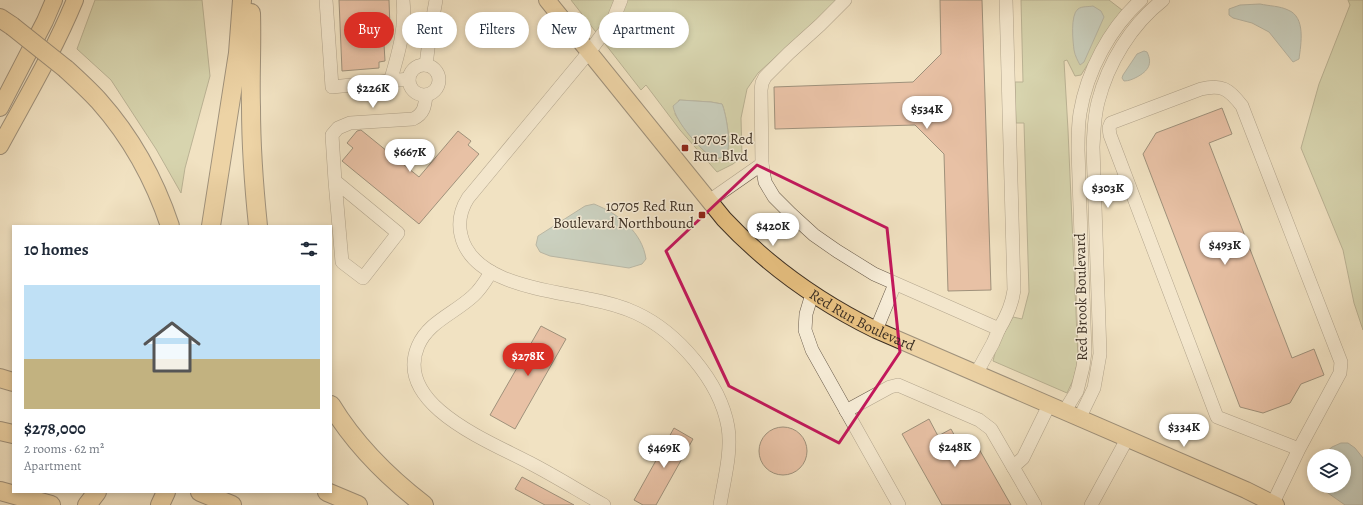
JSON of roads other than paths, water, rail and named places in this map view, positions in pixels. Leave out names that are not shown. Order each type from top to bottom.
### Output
[{"type":"highway","points":[[211,225],[238,53],[242,0]]},
{"type":"highway","points":[[250,0],[252,54],[251,107],[254,182],[258,225]]},
{"type":"highway","points":[[6,22],[66,69],[99,101],[123,131],[146,170],[170,225]]},
{"type":"highway","points":[[0,378],[12,382]]},
{"type":"highway","points":[[332,407],[339,419],[367,452],[424,505]]},
{"type":"highway","points":[[0,431],[12,434]]},
{"type":"highway","points":[[0,491],[51,505]]},
{"type":"highway","points":[[87,505],[96,493]]},
{"type":"highway","points":[[160,505],[166,493]]},
{"type":"highway","points":[[202,493],[232,505]]},
{"type":"highway","points":[[329,493],[358,505]]},
{"type":"main road","points":[[0,108],[42,28],[54,0]]},
{"type":"main road","points":[[0,146],[66,22],[75,0]]},
{"type":"main road","name":"Red Run Boulevard","points":[[547,0],[709,201],[755,250],[773,266],[812,294],[837,310],[876,330],[1246,490],[1274,504]]},
{"type":"street","points":[[326,0],[332,87],[409,79]]},
{"type":"street","points":[[390,82],[400,47],[403,30],[403,0]]},
{"type":"street","points":[[426,65],[436,0]]},
{"type":"street","points":[[621,0],[613,20],[589,52],[474,189],[462,207],[460,227],[465,247],[474,260],[491,272],[510,281],[613,304],[636,313],[656,325],[686,350],[700,366],[714,390],[728,427],[729,446],[720,505]]},
{"type":"street","points":[[845,0],[820,26],[789,53],[765,77],[762,83],[762,164],[765,182],[774,196],[791,214],[814,235],[837,251],[874,274],[999,329]]},
{"type":"street","points":[[976,374],[999,329],[1007,317],[1012,304],[1014,290],[1006,0]]},
{"type":"street","name":"Red Brook Boulevard","points":[[1064,412],[1077,391],[1085,352],[1078,150],[1080,112],[1089,80],[1104,48],[1114,32],[1141,0]]},
{"type":"street","name":"Red Brook Boulevard","points":[[1079,419],[1094,388],[1100,354],[1093,147],[1098,102],[1109,72],[1125,41],[1145,16],[1163,0]]},
{"type":"street","points":[[426,65],[435,69],[439,78],[435,90],[426,95],[418,94],[414,91],[409,84],[409,79],[410,74],[416,67],[426,65]]},
{"type":"street","points":[[1274,504],[1299,449],[1340,373],[1341,362],[1242,106],[1228,91],[1221,87],[1212,87],[1194,92],[1111,123],[1109,128],[1110,135],[1217,417],[1299,449]]},
{"type":"street","points":[[335,181],[398,233],[363,278],[342,262],[335,181],[332,140],[334,132],[350,123],[413,119],[420,115],[424,110],[426,95]]},
{"type":"street","points":[[709,201],[762,164]]},
{"type":"street","points":[[491,272],[482,287],[473,296],[433,326],[423,336],[414,358],[416,378],[432,404],[450,420],[568,483],[604,505]]},
{"type":"street","points":[[876,330],[895,284]]},
{"type":"street","points":[[812,294],[806,314],[805,330],[812,350],[899,505]]},
{"type":"street","points":[[846,411],[890,387],[898,385],[979,420],[991,429],[1035,505]]},
{"type":"street","points":[[1013,467],[1023,458],[1049,405]]},
{"type":"street","points":[[1091,505],[1127,439]]},
{"type":"water","points":[[1260,4],[1288,10],[1298,18],[1301,32],[1299,59],[1293,62],[1269,32],[1252,23],[1233,18],[1229,15],[1229,9],[1240,5]]},
{"type":"water","points":[[1093,6],[1101,11],[1104,17],[1084,62],[1080,65],[1074,50],[1073,41],[1073,22],[1075,12],[1083,7]]},
{"type":"water","points":[[1144,51],[1147,52],[1150,60],[1147,70],[1137,77],[1124,81],[1122,78],[1123,75],[1137,54]]},
{"type":"water","points":[[680,100],[722,104],[727,122],[728,137],[728,150],[725,155],[714,159],[689,135],[675,113],[673,106]]},
{"type":"water","points":[[594,204],[612,213],[628,225],[634,232],[644,249],[646,259],[642,264],[629,268],[550,256],[540,252],[536,245],[538,236],[585,206]]},
{"type":"water","points":[[1341,443],[1348,443],[1355,448],[1363,458],[1363,505],[1345,505],[1328,493],[1351,493],[1351,449],[1330,449]]},
{"type":"place","name":"10705 Red Run Blvd","points":[[685,148]]},
{"type":"place","name":"10705 Red Run Boulevard Northbound","points":[[702,215]]}]
